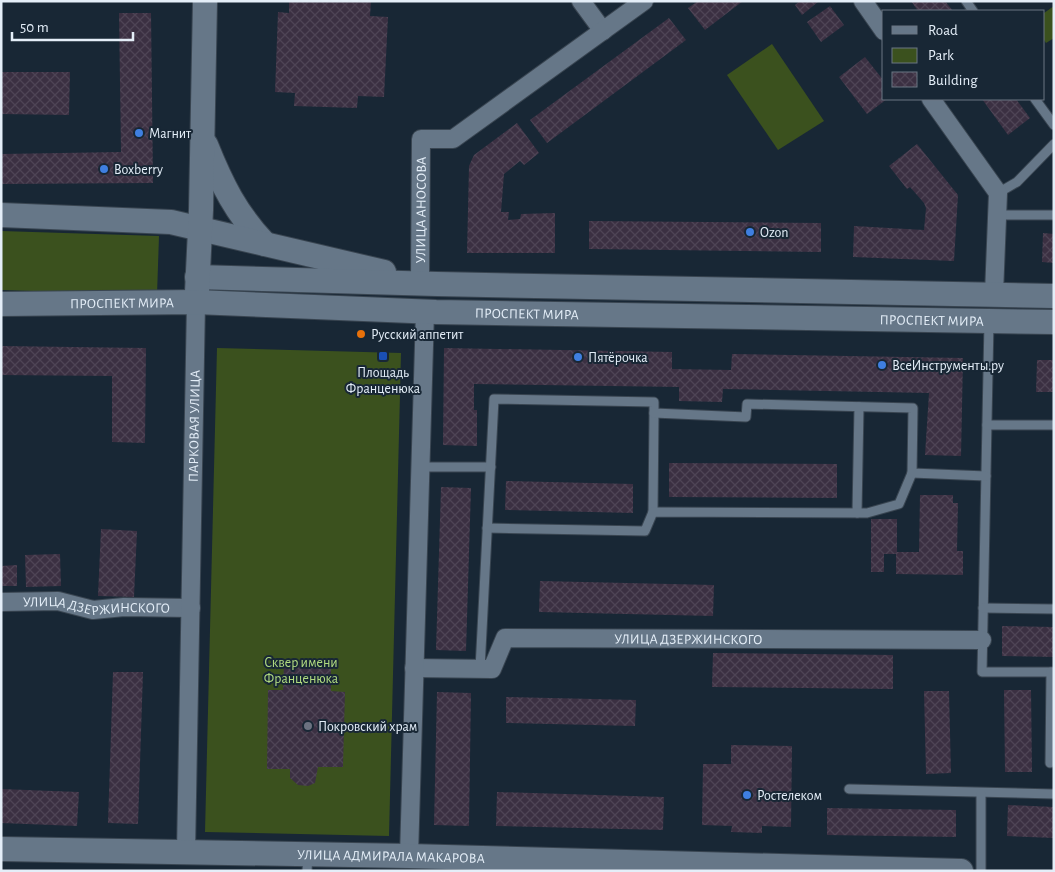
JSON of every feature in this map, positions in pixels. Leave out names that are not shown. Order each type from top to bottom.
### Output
[{"type":"main road","name":"ПАРКОВАЯ УЛИЦА","points":[[196,302],[203,136],[205,1]]},
{"type":"main road","points":[[203,136],[228,197],[244,222],[265,244]]},
{"type":"main road","name":"ПРОСПЕКТ МИРА","points":[[1,215],[171,222],[429,282]]},
{"type":"main road","name":"ПРОСПЕКТ МИРА","points":[[197,277],[1054,296]]},
{"type":"main road","name":"ПРОСПЕКТ МИРА","points":[[1,304],[168,304],[196,302],[424,312],[1054,322]]},
{"type":"main road","name":"УЛИЦА АДМИРАЛА МАКАРОВА","points":[[1,848],[186,852],[307,862],[409,856],[961,871]]},
{"type":"street","points":[[581,1],[603,31],[644,1]]},
{"type":"street","points":[[863,1],[882,28]]},
{"type":"street","name":"УЛИЦА АНОСОВА","points":[[429,282],[421,139],[453,138],[603,31]]},
{"type":"street","points":[[932,100],[998,193],[994,294]]},
{"type":"street","name":"ПАРКОВАЯ УЛИЦА","points":[[186,852],[196,302]]},
{"type":"street","points":[[409,856],[424,312]]},
{"type":"street","name":"УЛИЦА ДЗЕРЖИНСКОГО","points":[[1,602],[58,601],[93,610],[124,606],[191,608]]},
{"type":"street","name":"УЛИЦА ДЗЕРЖИНСКОГО","points":[[480,669],[492,669],[505,638],[982,640]]},
{"type":"street","points":[[414,668],[480,669]]},
{"type":"lane","points":[[1036,100],[1054,125]]},
{"type":"lane","points":[[998,193],[1018,182],[1054,144]]},
{"type":"lane","points":[[997,215],[1054,215]]},
{"type":"lane","points":[[989,320],[982,672],[1053,672],[1050,763]]},
{"type":"lane","points":[[480,669],[494,399],[654,402],[653,512],[645,531],[488,528]]},
{"type":"lane","points":[[653,512],[867,513],[899,504],[912,473],[913,408],[747,404],[746,417],[654,413]]},
{"type":"lane","points":[[857,513],[860,406]]},
{"type":"lane","points":[[987,425],[1054,425]]},
{"type":"lane","points":[[420,466],[490,467]]},
{"type":"lane","points":[[912,473],[986,476]]},
{"type":"lane","points":[[983,608],[1054,609]]},
{"type":"lane","points":[[849,789],[981,794],[1054,794]]},
{"type":"lane","points":[[981,794],[981,871]]},
{"type":"green space","points":[[1054,6],[1054,38],[1046,43],[1045,42],[1045,12]]},
{"type":"green space","points":[[772,44],[824,121],[778,150],[727,75]]},
{"type":"green space","points":[[1,231],[159,236],[157,295],[1,290]]},
{"type":"green space","name":"Сквер имени Франценюка","points":[[217,348],[401,353],[389,836],[205,832]]},
{"type":"building","points":[[289,1],[371,1],[370,16],[388,17],[384,97],[358,96],[357,108],[294,106],[295,93],[275,92],[278,12],[289,13]]},
{"type":"building","points":[[698,1],[743,1],[705,30],[688,8]]},
{"type":"building","points":[[800,1],[819,1],[802,15],[795,5]]},
{"type":"building","points":[[911,1],[945,1],[952,10],[917,10]]},
{"type":"building","points":[[830,6],[844,25],[821,42],[807,22]]},
{"type":"building","points":[[119,13],[151,13],[153,183],[1,184],[1,154],[121,152]]},
{"type":"building","points":[[669,18],[686,40],[547,143],[530,120]]},
{"type":"building","points":[[865,57],[882,78],[882,100],[886,100],[867,114],[839,77]]},
{"type":"building","points":[[2,72],[70,72],[69,115],[1,114]]},
{"type":"building","points":[[983,100],[1017,100],[1030,118],[1008,135]]},
{"type":"building","points":[[517,123],[539,153],[524,165],[520,161],[504,174],[501,212],[509,212],[508,220],[520,219],[521,214],[555,213],[555,253],[467,253],[469,166],[474,155]]},
{"type":"building","points":[[917,144],[958,195],[954,261],[853,257],[854,226],[924,230],[926,208],[924,203],[910,187],[907,189],[889,166]]},
{"type":"building","points":[[589,221],[821,223],[821,252],[589,249]]},
{"type":"building","points":[[1043,233],[1054,234],[1054,263],[1042,262]]},
{"type":"building","points":[[1,346],[146,348],[145,443],[112,442],[112,376],[1,375]]},
{"type":"building","points":[[444,348],[672,352],[672,369],[731,370],[732,354],[963,358],[961,456],[925,455],[929,393],[723,389],[722,402],[679,401],[679,387],[474,384],[474,410],[477,410],[477,446],[443,445]]},
{"type":"building","points":[[1037,360],[1054,360],[1054,392],[1036,392]]},
{"type":"building","points":[[669,463],[837,464],[837,498],[669,497]]},
{"type":"building","points":[[506,481],[633,484],[633,513],[505,510]]},
{"type":"building","points":[[441,487],[471,488],[466,651],[436,650]]},
{"type":"building","points":[[920,495],[953,495],[953,503],[958,503],[957,551],[963,551],[963,575],[896,574],[896,554],[884,554],[884,572],[871,572],[871,519],[897,519],[897,552],[919,552]]},
{"type":"building","points":[[101,529],[137,531],[134,597],[98,596]]},
{"type":"building","points":[[60,554],[61,586],[26,587],[25,555]]},
{"type":"building","points":[[17,565],[17,586],[1,586],[1,566]]},
{"type":"building","points":[[540,581],[714,585],[713,616],[539,612]]},
{"type":"building","points":[[1002,626],[1054,627],[1054,657],[1002,656]]},
{"type":"building","points":[[713,653],[893,655],[893,689],[712,687]]},
{"type":"building","points":[[284,663],[331,663],[331,691],[345,692],[343,767],[318,767],[315,783],[308,786],[298,785],[290,778],[290,769],[267,769],[268,690],[283,690]]},
{"type":"building","points":[[113,672],[143,672],[138,824],[108,823]]},
{"type":"building","points":[[1004,690],[1031,690],[1032,772],[1005,772]]},
{"type":"building","points":[[924,691],[949,691],[951,773],[926,774]]},
{"type":"building","points":[[437,692],[471,693],[469,826],[434,825]]},
{"type":"building","points":[[506,697],[636,700],[635,726],[506,723]]},
{"type":"building","name":"Ростелеком","points":[[731,745],[792,746],[791,827],[762,826],[762,833],[731,832],[732,826],[702,825],[703,764],[731,764]]},
{"type":"building","points":[[1,789],[79,792],[77,826],[1,823]]},
{"type":"building","points":[[497,792],[664,797],[663,830],[496,826]]},
{"type":"building","points":[[1008,805],[1054,807],[1054,838],[1007,836]]},
{"type":"building","points":[[827,808],[956,810],[956,837],[827,835]]},
{"type":"place","name":"Магнит","points":[[139,133]]},
{"type":"place","name":"Boxberry","points":[[104,169]]},
{"type":"place","name":"Ozon","points":[[750,232]]},
{"type":"place","name":"Русский аппетит","points":[[361,334]]},
{"type":"place","name":"Площадь Франценюка","points":[[383,356]]},
{"type":"place","name":"Пятёрочка","points":[[578,357]]},
{"type":"place","name":"ВсеИнструменты.ру","points":[[882,365]]},
{"type":"place","name":"Покровский храм","points":[[308,726]]},
{"type":"place","name":"Ростелеком","points":[[747,795]]}]
